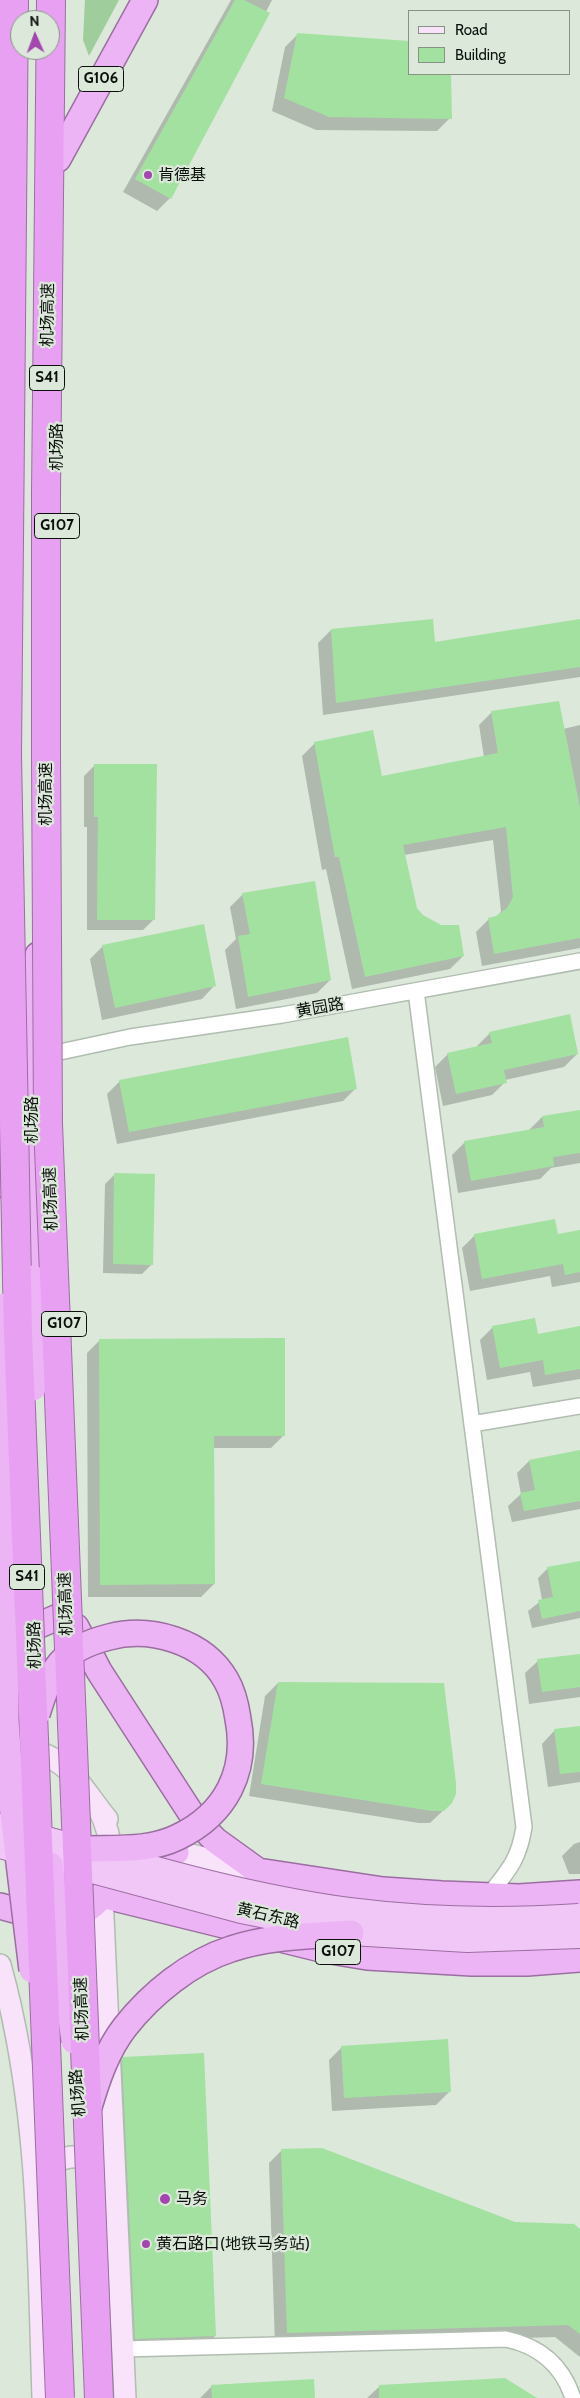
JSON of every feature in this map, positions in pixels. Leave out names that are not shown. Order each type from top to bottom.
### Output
[{"type":"highway","points":[[0,182],[3,0]]},
{"type":"highway","name":"S41","points":[[14,0],[7,755],[13,1121],[31,1688],[60,2398]]},
{"type":"highway","name":"机场高速","points":[[51,0],[46,493],[48,1124],[99,2398]]},
{"type":"highway","name":"机场路","points":[[60,0],[57,893],[65,1605]]},
{"type":"highway","name":"G106","points":[[58,158],[145,0]]},
{"type":"highway","name":"机场路","points":[[57,893],[38,956],[33,997],[32,1453],[36,1714],[49,1861],[72,2026],[82,2131],[94,2398]]},
{"type":"highway","name":"机场路","points":[[0,1134],[4,1279],[6,1721],[13,1813],[52,2145],[66,2398]]},
{"type":"highway","points":[[0,1626],[25,1628],[45,1623],[65,1605]]},
{"type":"highway","name":"G107","points":[[65,1605],[100,1671],[194,1818],[215,1840],[258,1871],[383,1890],[519,1897],[580,1893]]},
{"type":"highway","points":[[36,1714],[47,1681],[58,1664],[74,1650],[96,1640],[124,1632],[172,1638],[192,1648],[225,1678],[234,1698],[240,1728],[241,1751],[236,1778],[223,1801],[201,1824],[177,1838],[147,1846],[82,1858]]},
{"type":"highway","points":[[0,1689],[6,1721]]},
{"type":"highway","points":[[159,1910],[149,1890],[149,1877],[157,1866],[176,1852]]},
{"type":"highway","points":[[255,1933],[243,1917],[240,1894],[244,1882],[258,1871]]},
{"type":"highway","points":[[0,1906],[34,1915],[67,1915],[85,1912],[94,1906],[102,1895]]},
{"type":"highway","name":"G107","points":[[102,1895],[325,1950],[402,1961],[518,1963],[580,1959]]},
{"type":"highway","points":[[82,2131],[97,2082],[116,2041],[125,2027],[149,2002],[177,1978],[202,1962],[230,1949],[297,1937],[351,1933]]},
{"type":"main road","points":[[65,1605],[69,1769]]},
{"type":"main road","points":[[0,1748],[13,1747],[41,1753],[69,1769],[113,1826],[130,1838],[176,1852],[258,1871]]},
{"type":"main road","points":[[98,1809],[110,1834],[112,1847],[107,1881],[102,1895],[125,2398]]},
{"type":"main road","points":[[0,1826],[82,1858]]},
{"type":"main road","points":[[0,1846],[82,1858]]},
{"type":"main road","name":"黄石东路","points":[[82,1858],[348,1910],[411,1917],[467,1919],[526,1919],[579,1916]]},
{"type":"main road","name":"黄石东路","points":[[82,1858],[241,1911],[351,1933],[467,1940],[580,1936]]},
{"type":"main road","points":[[0,1965],[22,2053],[35,2174],[42,2398]]},
{"type":"main road","points":[[35,2174],[59,2158],[86,2156],[115,2166]]},
{"type":"street","name":"黄园路","points":[[60,1052],[130,1037],[282,1015],[580,961]]},
{"type":"street","points":[[416,991],[524,1827],[521,1848],[511,1867],[488,1896]]},
{"type":"street","points":[[472,1424],[580,1406]]},
{"type":"street","points":[[123,2349],[506,2339],[525,2343],[543,2354],[554,2364],[573,2398]]},
{"type":"green space","points":[[85,0],[119,0],[89,56],[83,40]]},
{"type":"building","points":[[235,0],[244,0],[270,13],[171,199],[135,179]]},
{"type":"building","points":[[297,33],[408,41],[408,75],[451,75],[452,119],[329,117],[284,98]]},
{"type":"building","points":[[433,619],[435,642],[580,619],[580,667],[336,703],[331,629]]},
{"type":"building","points":[[559,701],[580,808],[580,938],[494,954],[488,918],[496,916],[507,908],[513,897],[506,827],[403,845],[417,908],[423,915],[441,925],[459,925],[464,956],[365,977],[339,857],[335,857],[314,742],[373,730],[382,776],[498,753],[491,711]]},
{"type":"building","points":[[94,764],[157,764],[155,920],[97,920],[98,817],[94,817]]},
{"type":"building","points":[[315,881],[331,980],[248,997],[238,936],[250,934],[242,893]]},
{"type":"building","points":[[204,924],[216,986],[115,1008],[102,945]]},
{"type":"building","points":[[570,1014],[578,1054],[504,1070],[507,1083],[456,1094],[447,1053],[492,1043],[489,1032]]},
{"type":"building","points":[[348,1037],[357,1089],[129,1132],[119,1080]]},
{"type":"building","points":[[580,1110],[580,1153],[553,1157],[554,1166],[471,1181],[464,1141],[544,1127],[542,1116]]},
{"type":"building","points":[[114,1173],[155,1174],[153,1265],[113,1264]]},
{"type":"building","points":[[555,1219],[558,1234],[580,1230],[580,1272],[565,1275],[563,1264],[482,1279],[474,1234]]},
{"type":"building","points":[[535,1318],[538,1334],[580,1326],[580,1369],[545,1375],[543,1360],[500,1368],[492,1326]]},
{"type":"building","points":[[285,1338],[285,1436],[214,1436],[215,1584],[100,1585],[99,1339]]},
{"type":"building","points":[[580,1450],[580,1501],[524,1511],[520,1493],[535,1490],[529,1460]]},
{"type":"building","points":[[580,1561],[580,1611],[542,1619],[538,1600],[553,1597],[547,1567]]},
{"type":"building","points":[[580,1654],[580,1687],[542,1692],[537,1659]]},
{"type":"building","points":[[278,1682],[444,1683],[456,1783],[456,1794],[452,1803],[444,1811],[432,1811],[261,1784]]},
{"type":"building","points":[[580,1726],[580,1772],[560,1774],[554,1729]]},
{"type":"building","points":[[448,2039],[451,2092],[344,2098],[341,2046]]},
{"type":"building","points":[[204,2053],[216,2336],[135,2339],[122,2059],[123,2057]]},
{"type":"building","points":[[322,2148],[515,2222],[574,2224],[580,2229],[580,2334],[568,2325],[287,2333],[281,2149]]},
{"type":"building","points":[[505,2378],[537,2398],[379,2398],[379,2385]]},
{"type":"building","points":[[314,2379],[315,2398],[212,2398],[211,2385]]},
{"type":"place","name":"肯德基","points":[[148,175]]},
{"type":"place","name":"马务","points":[[165,2199]]},
{"type":"place","name":"黄石路口(地铁马务站)","points":[[146,2244]]}]
